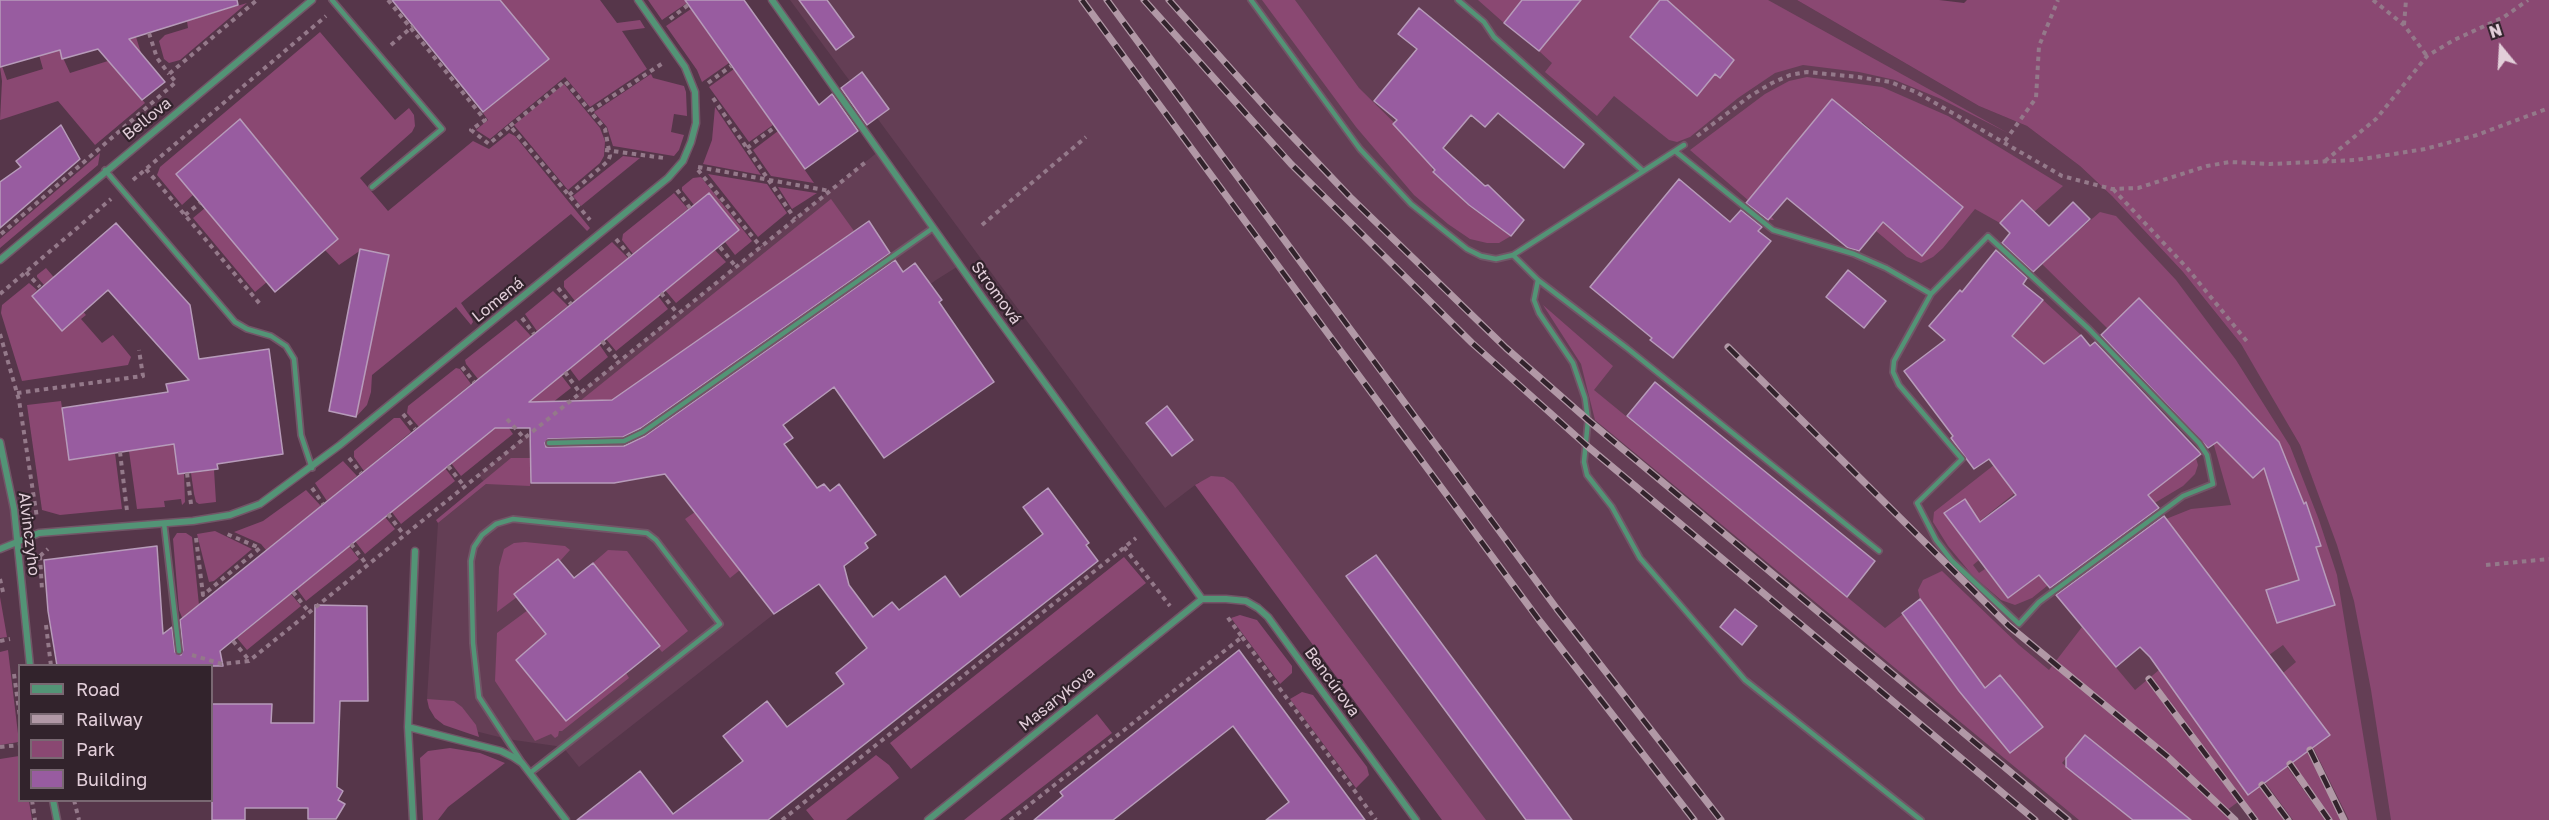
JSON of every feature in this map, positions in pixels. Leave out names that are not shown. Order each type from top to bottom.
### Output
[{"type":"street","name":"Bellova","points":[[0,260],[105,170],[312,0]]},
{"type":"street","name":"Lomená","points":[[0,549],[39,533],[193,521],[230,515],[260,504],[312,468],[668,178],[683,161],[696,123],[695,92],[685,67],[638,0]]},
{"type":"street","name":"Stromová","points":[[772,0],[933,228],[1202,599]]},
{"type":"street","name":"Alvinczyho","points":[[0,442],[14,509],[30,664]]},
{"type":"street","points":[[413,820],[408,727],[415,550]]},
{"type":"street","name":"Bencúrova","points":[[1202,599],[1246,601],[1268,617],[1416,820]]},
{"type":"street","name":"Masarykova","points":[[928,820],[1202,599]]},
{"type":"street","points":[[408,727],[501,751],[522,763],[566,820]]},
{"type":"street","points":[[52,802],[57,820]]},
{"type":"lane","points":[[332,0],[442,129],[372,187]]},
{"type":"lane","points":[[1251,0],[1360,149],[1411,204],[1436,226],[1481,256],[1496,259],[1513,255],[1684,145]]},
{"type":"lane","points":[[1458,0],[1484,22],[1494,37],[1643,171]]},
{"type":"lane","points":[[1675,151],[1773,230],[1854,254],[1886,268],[1931,294]]},
{"type":"lane","points":[[105,170],[235,322],[247,329],[271,336],[286,346],[294,359],[302,435],[312,468]]},
{"type":"lane","points":[[549,443],[624,441],[643,432],[933,228]]},
{"type":"lane","points":[[1988,236],[2089,329],[2199,443],[2207,455],[2213,484],[2183,496],[2039,602],[2019,624],[1952,561],[1936,540],[1917,503],[1962,459],[1899,384],[1893,372],[1894,361],[1931,294],[1988,236]]},
{"type":"lane","points":[[1513,255],[1538,280],[1628,348],[1879,551]]},
{"type":"lane","points":[[1538,280],[1534,300],[1539,313],[1573,363],[1585,398],[1588,420],[1584,462],[1587,475],[1612,507],[1640,558],[1745,680],[1921,820]]},
{"type":"lane","points":[[522,763],[479,697],[473,643],[471,561],[474,548],[482,535],[496,524],[513,519],[647,533],[656,540],[720,624],[530,773]]},
{"type":"lane","points":[[164,523],[179,651]]},
{"type":"path","points":[[169,74],[257,0]]},
{"type":"path","points":[[388,0],[412,27],[484,120],[471,130],[489,144],[565,81],[605,129],[608,150],[608,161],[569,195]]},
{"type":"path","points":[[2005,142],[2036,98],[2039,46],[2058,0]]},
{"type":"path","points":[[2373,0],[2404,25],[2427,56]]},
{"type":"path","points":[[2404,25],[2406,0]]},
{"type":"path","points":[[2324,161],[2376,119],[2427,56],[2454,40],[2504,17],[2528,0]]},
{"type":"path","points":[[0,294],[338,6]]},
{"type":"path","points":[[405,33],[412,27]]},
{"type":"path","points":[[0,234],[176,82],[156,58],[149,33]]},
{"type":"path","points":[[590,111],[676,54]]},
{"type":"path","points":[[695,92],[731,66]]},
{"type":"path","points":[[1684,145],[1772,83],[1807,72],[1890,82],[1916,92],[2062,176],[2112,189],[2138,188],[2207,166],[2230,162],[2270,164],[2355,160],[2425,149],[2477,135],[2549,108]]},
{"type":"path","points":[[704,86],[795,219]]},
{"type":"path","points":[[510,126],[600,233]]},
{"type":"path","points":[[747,148],[775,127]]},
{"type":"path","points":[[982,225],[1086,137]]},
{"type":"path","points":[[608,150],[683,161],[696,166],[761,247]]},
{"type":"path","points":[[213,663],[249,661],[879,151]]},
{"type":"path","points":[[146,169],[260,304]]},
{"type":"path","points":[[2112,189],[2188,269],[2249,344]]},
{"type":"path","points":[[678,192],[690,208]]},
{"type":"path","points":[[185,215],[200,203]]},
{"type":"path","points":[[620,244],[630,256]]},
{"type":"path","points":[[720,246],[736,267]]},
{"type":"path","points":[[26,272],[40,287]]},
{"type":"path","points":[[662,293],[678,314]]},
{"type":"path","points":[[565,296],[571,304]]},
{"type":"path","points":[[528,326],[534,334]]},
{"type":"path","points":[[602,341],[619,361]]},
{"type":"path","points":[[17,393],[143,376],[139,350]]},
{"type":"path","points":[[565,372],[580,393]]},
{"type":"path","points":[[467,373],[474,382]]},
{"type":"path","points":[[507,419],[524,438]]},
{"type":"path","points":[[409,421],[415,429]]},
{"type":"path","points":[[120,452],[129,526]]},
{"type":"path","points":[[352,461],[361,473]]},
{"type":"path","points":[[448,466],[465,486]]},
{"type":"path","points":[[187,473],[205,597],[260,548]]},
{"type":"path","points":[[314,490],[324,504]]},
{"type":"path","points":[[388,514],[404,535]]},
{"type":"path","points":[[782,820],[1150,526]]},
{"type":"path","points":[[224,532],[264,552]]},
{"type":"path","points":[[351,544],[368,565]]},
{"type":"path","points":[[1124,547],[1180,618]]},
{"type":"path","points":[[2486,565],[2549,559]]},
{"type":"path","points":[[292,592],[309,612]]},
{"type":"path","points":[[1214,599],[1376,820]]},
{"type":"path","points":[[1010,820],[1242,637]]},
{"type":"path","points":[[0,640],[10,639]]},
{"type":"path","points":[[233,641],[249,661]]},
{"type":"path","points":[[0,747],[18,745]]},
{"type":"path","points":[[32,802],[35,820]]},
{"type":"path","points":[[74,802],[79,820]]},
{"type":"shaded area","points":[[790,0],[1797,0],[1979,106],[2027,126],[2080,166],[2112,196],[2183,272],[2241,344],[2300,445],[2316,487],[2549,820],[1448,820],[1199,482],[1165,508]]},
{"type":"shaded area","points":[[879,151],[960,265],[665,474],[774,614],[579,767],[563,747],[507,739],[463,728],[427,699],[438,523],[486,484],[478,475]]},
{"type":"shaded area","points":[[0,442],[17,542],[0,549]]},
{"type":"green space","points":[[500,0],[600,0],[617,23],[640,20],[645,28],[622,31],[647,69],[590,107],[565,77],[490,139],[476,130],[488,120],[483,113],[548,59]]},
{"type":"green space","points":[[648,0],[685,0],[687,3],[662,20]]},
{"type":"green space","points":[[1262,0],[1295,0],[1359,88],[1428,156],[1433,172],[1469,206],[1511,236],[1499,243],[1470,239],[1414,195],[1356,127]]},
{"type":"green space","points":[[1478,0],[1522,0],[1504,23]]},
{"type":"green space","points":[[1581,0],[1768,0],[2008,133],[1941,99],[1895,80],[1859,72],[1803,65],[1775,73],[1738,98],[1690,137],[1677,142],[1669,140],[1614,96],[1597,116],[1545,72],[1552,63],[1539,51]]},
{"type":"green space","points":[[1797,0],[1939,0],[1964,3],[1967,0],[2549,0],[2549,820],[2391,820],[2371,690],[2354,601],[2337,545],[2300,445],[2241,344],[2183,272],[2112,196],[2080,166],[2027,126],[1979,106]]},
{"type":"green space","points":[[247,3],[180,60],[169,63],[164,59],[159,41],[165,35],[188,28],[187,21]]},
{"type":"green space","points":[[691,9],[729,63],[702,82],[697,70],[666,26]]},
{"type":"green space","points":[[320,32],[395,120],[409,108],[414,115],[415,126],[412,132],[360,178],[388,211],[473,141],[489,149],[509,133],[515,136],[590,228],[587,231],[571,214],[461,303],[472,319],[471,325],[456,307],[372,375],[371,392],[367,405],[356,417],[389,255],[361,250],[339,265],[325,250],[338,238],[240,119],[176,174],[193,195],[182,205],[157,175],[160,167]]},
{"type":"green space","points":[[136,37],[147,72],[125,79],[145,103],[95,145],[58,101],[0,120],[2,81],[0,67],[2,66],[7,80],[43,69],[39,55],[59,49],[70,73],[130,54],[126,40]]},
{"type":"green space","points":[[734,69],[773,125],[749,142],[709,87]]},
{"type":"green space","points":[[651,74],[653,78],[684,86],[686,92],[687,116],[674,114],[671,132],[684,135],[679,150],[674,156],[613,146],[607,127],[594,112]]},
{"type":"green space","points":[[1807,77],[1882,87],[1948,116],[2063,186],[2034,212],[2022,200],[2000,223],[1975,209],[1943,248],[1933,257],[1921,263],[1907,257],[1876,231],[1883,223],[1922,255],[1962,207],[1862,122],[1822,171],[1853,117],[1832,99],[1750,198],[1774,220],[1771,220],[1690,150],[1765,94],[1789,81]]},
{"type":"green space","points":[[564,84],[600,128],[605,141],[604,156],[600,163],[568,190],[514,125]]},
{"type":"green space","points":[[715,107],[761,175],[703,164],[712,140]]},
{"type":"green space","points":[[778,131],[814,183],[771,176],[753,150]]},
{"type":"green space","points":[[100,153],[98,165],[0,248],[0,239]]},
{"type":"green space","points":[[623,156],[640,158],[581,206],[573,196]]},
{"type":"green space","points":[[708,174],[767,184],[787,213],[758,237]]},
{"type":"green space","points":[[701,177],[752,241],[735,255],[725,242],[738,230],[709,193],[694,205],[682,190],[682,187],[693,178]]},
{"type":"green space","points":[[778,187],[816,193],[817,193],[792,209]]},
{"type":"green space","points":[[674,193],[688,209],[633,254],[622,240],[623,234]]},
{"type":"green space","points":[[831,199],[854,231],[614,400],[549,426]]},
{"type":"green space","points":[[205,208],[267,282],[255,292],[193,218]]},
{"type":"green space","points":[[2100,212],[2116,216],[2176,280],[2236,360],[2290,446],[2319,520],[2337,575],[2377,820],[2349,820],[2313,747],[2283,673],[2296,662],[2283,645],[2269,655],[2166,519],[2191,509],[2231,505],[2211,435],[2253,478],[2264,468],[2299,580],[2266,590],[2277,623],[2334,605],[2316,547],[2321,545],[2307,503],[2304,504],[2286,458],[2268,431],[2140,299],[2108,329],[2041,263]]},
{"type":"green space","points":[[612,242],[628,258],[575,301],[564,287],[564,281]]},
{"type":"green space","points":[[715,250],[726,262],[676,303],[665,290]]},
{"type":"green space","points":[[46,268],[86,315],[81,319],[102,343],[113,335],[131,357],[128,365],[22,381],[1,313],[2,305],[29,283],[37,290],[32,296],[61,330],[81,314],[52,279],[44,285],[37,277]]},
{"type":"green space","points":[[553,291],[568,306],[537,331],[525,314]]},
{"type":"green space","points":[[658,296],[668,309],[616,351],[606,339]]},
{"type":"green space","points":[[2043,300],[2081,335],[2044,364],[2013,336]]},
{"type":"green space","points":[[1543,305],[1613,366],[1594,390],[1885,628],[1903,614],[1966,662],[1920,599],[1918,590],[1923,580],[1942,571],[2019,645],[2049,670],[2082,627],[2135,690],[2159,670],[2248,795],[2260,786],[2284,820],[2259,820],[2242,799],[2223,813],[2230,820],[2174,820],[2181,812],[2085,735],[2062,763],[2133,820],[2079,820],[1595,420],[1581,364]],"holes":[[[2000,675],[2042,727],[2010,753],[1968,701]]]},
{"type":"green space","points":[[516,320],[531,336],[478,379],[465,360]]},
{"type":"green space","points":[[599,344],[608,357],[579,381],[570,369]]},
{"type":"green space","points":[[456,368],[460,369],[471,384],[419,427],[407,413],[408,406]]},
{"type":"green space","points":[[561,375],[571,388],[520,428],[510,416]]},
{"type":"green space","points":[[61,401],[70,460],[115,453],[122,509],[60,515],[42,510],[27,405]]},
{"type":"green space","points":[[394,418],[400,418],[411,432],[364,471],[354,457],[354,451]]},
{"type":"green space","points":[[504,421],[513,434],[461,476],[451,463]]},
{"type":"green space","points":[[174,444],[178,474],[184,474],[185,502],[182,505],[181,499],[164,501],[165,507],[137,509],[129,451]]},
{"type":"green space","points":[[511,458],[531,458],[530,486],[486,484],[438,523],[436,520]]},
{"type":"green space","points":[[2196,458],[2198,465],[2195,474],[2183,486],[2138,513],[2032,598],[2015,605],[2001,600],[1973,576],[1948,546],[1933,522],[1934,512],[1994,465],[2015,493],[1961,536],[1979,560],[1973,565],[1979,573],[1985,569],[2008,598]]},
{"type":"green space","points":[[343,461],[357,476],[327,501],[315,483]]},
{"type":"green space","points":[[445,468],[455,481],[401,524],[391,511]]},
{"type":"green space","points":[[214,470],[216,502],[199,504],[196,502],[191,473]]},
{"type":"green space","points":[[1211,476],[1224,477],[1233,483],[1486,820],[1442,820],[1195,485]]},
{"type":"green space","points":[[306,490],[321,506],[266,550],[261,544],[234,532],[263,521]]},
{"type":"green space","points":[[695,512],[740,570],[730,578],[685,519]]},
{"type":"green space","points":[[385,517],[395,529],[365,554],[355,541]]},
{"type":"green space","points":[[215,531],[252,549],[214,581],[209,582],[197,534]]},
{"type":"green space","points":[[177,533],[186,533],[192,537],[199,605],[183,620],[179,610],[173,539]]},
{"type":"green space","points":[[514,543],[565,546],[570,550],[560,561],[558,559],[515,594],[517,597],[497,612],[499,567],[504,549]]},
{"type":"green space","points":[[349,546],[359,559],[306,601],[297,589]]},
{"type":"green space","points":[[608,550],[627,551],[688,631],[662,652],[658,647],[660,645],[593,563]]},
{"type":"green space","points":[[1124,557],[1146,583],[911,769],[890,743]]},
{"type":"green space","points":[[291,594],[301,606],[247,650],[237,638]]},
{"type":"green space","points":[[0,597],[7,637],[0,638]]},
{"type":"green space","points":[[528,610],[546,634],[516,660],[566,721],[626,673],[629,678],[562,731],[559,731],[558,736],[555,738],[551,734],[535,741],[495,681],[497,633]]},
{"type":"green space","points":[[1240,615],[1257,620],[1292,666],[1292,673],[1280,684],[1231,618]]},
{"type":"green space","points":[[8,650],[18,742],[0,745],[0,652]]},
{"type":"green space","points":[[1302,692],[1313,695],[1367,767],[1369,775],[1356,788],[1290,699]]},
{"type":"green space","points":[[427,699],[454,701],[462,707],[476,725],[479,737],[444,725],[435,718]]},
{"type":"green space","points":[[1097,714],[1112,733],[1000,820],[964,820]]},
{"type":"green space","points":[[450,748],[480,753],[505,763],[448,807],[438,820],[423,820],[420,758],[428,751]]},
{"type":"green space","points":[[2307,752],[2342,820],[2332,820],[2292,763]]},
{"type":"green space","points":[[876,755],[889,765],[899,778],[846,820],[814,820],[806,810]]},
{"type":"green space","points":[[18,756],[18,802],[29,802],[32,820],[0,820],[0,759]]},
{"type":"green space","points":[[2287,767],[2325,820],[2293,820],[2265,782]]},
{"type":"building","points":[[0,0],[237,0],[238,5],[129,39],[165,82],[142,100],[98,49],[62,59],[60,50],[0,67]]},
{"type":"building","points":[[392,0],[500,0],[549,59],[483,112]]},
{"type":"building","points":[[685,0],[744,0],[819,105],[832,94],[858,131],[805,169]]},
{"type":"building","points":[[799,0],[827,0],[854,37],[836,50]]},
{"type":"building","points":[[1522,0],[1581,0],[1539,51],[1504,23]]},
{"type":"building","points":[[1660,0],[1667,0],[1734,60],[1720,78],[1715,74],[1697,96],[1630,37]]},
{"type":"building","points":[[1419,8],[1584,144],[1564,168],[1498,113],[1485,127],[1471,115],[1443,148],[1485,186],[1488,185],[1524,220],[1511,236],[1469,205],[1433,172],[1435,170],[1393,124],[1397,120],[1374,101],[1417,49],[1398,34]]},
{"type":"building","points":[[862,72],[889,109],[867,125],[841,88]]},
{"type":"building","points":[[1832,99],[1963,207],[1922,256],[1883,222],[1859,251],[1848,248],[1787,198],[1768,220],[1746,203]]},
{"type":"building","points":[[240,119],[338,239],[275,292],[176,174]]},
{"type":"building","points":[[61,125],[80,159],[0,228],[0,182],[21,167],[16,161]]},
{"type":"building","points":[[1679,179],[1730,222],[1741,210],[1762,227],[1758,231],[1771,241],[1673,358],[1590,287]]},
{"type":"building","points":[[709,193],[739,230],[529,402],[612,400],[869,221],[890,253],[641,428],[623,437],[548,439],[545,443],[546,447],[624,446],[645,436],[895,260],[903,272],[915,263],[942,300],[939,302],[994,382],[884,458],[834,387],[783,425],[793,438],[784,444],[817,488],[824,484],[830,491],[839,484],[876,535],[865,543],[868,548],[844,566],[849,585],[873,617],[892,602],[899,610],[945,576],[960,597],[1043,534],[1023,507],[1048,488],[1089,543],[1086,545],[1098,561],[768,820],[577,820],[640,771],[673,814],[743,761],[723,736],[767,701],[787,727],[844,684],[836,673],[867,648],[819,584],[774,614],[665,474],[614,483],[531,483],[530,428],[495,428],[220,651],[223,666],[213,666],[213,664],[57,664],[48,611],[44,560],[157,546],[163,634],[172,627],[175,652],[181,655],[183,650],[180,620]]},
{"type":"building","points":[[2022,200],[2049,226],[2073,202],[2090,219],[2033,272],[2002,243],[2010,233],[2000,223]]},
{"type":"building","points":[[116,223],[190,305],[199,359],[269,349],[283,454],[217,464],[218,469],[178,474],[174,444],[69,460],[62,408],[168,392],[166,384],[189,380],[108,290],[62,331],[32,296]]},
{"type":"building","points":[[360,249],[389,255],[356,417],[329,411]]},
{"type":"building","points":[[1996,250],[2027,278],[2023,284],[2043,300],[2012,336],[2044,364],[2081,335],[2090,346],[2095,342],[2201,454],[2148,495],[2159,508],[2050,588],[2039,575],[2008,598],[1944,513],[1965,499],[1980,522],[2016,495],[1989,459],[1974,469],[1951,438],[1953,436],[1904,371],[1945,340],[1929,326],[1960,290],[1962,292]]},
{"type":"building","points":[[1848,270],[1886,301],[1864,328],[1826,297]]},
{"type":"building","points":[[2139,298],[2279,442],[2304,504],[2306,502],[2321,546],[2316,547],[2335,605],[2277,623],[2266,590],[2299,580],[2264,468],[2253,478],[2217,442],[2208,448],[2101,335]]},
{"type":"building","points":[[1655,382],[1875,561],[1847,597],[1627,416]]},
{"type":"building","points":[[1167,406],[1193,440],[1172,456],[1146,423]]},
{"type":"building","points":[[2164,516],[2330,735],[2248,795],[2150,657],[2140,647],[2116,667],[2056,595]]},
{"type":"building","points":[[1376,555],[1572,820],[1526,820],[1346,576]]},
{"type":"building","points":[[558,559],[574,578],[593,563],[660,646],[566,721],[516,660],[546,634],[514,594]]},
{"type":"building","points":[[1920,599],[1985,688],[2000,675],[2043,727],[2010,753],[1959,691],[1902,613]]},
{"type":"building","points":[[315,605],[367,606],[368,701],[340,701],[337,787],[343,791],[338,800],[345,804],[336,819],[308,819],[308,808],[245,808],[245,820],[212,820],[213,704],[272,704],[271,723],[314,723]]},
{"type":"building","points":[[1735,609],[1757,626],[1742,645],[1720,627]]},
{"type":"building","points":[[1239,650],[1365,820],[1266,820],[1289,802],[1233,726],[1113,820],[1034,820],[1063,796],[1060,792]]},
{"type":"building","points":[[2085,735],[2191,820],[2133,820],[2066,767],[2066,758]]},
{"type":"railway","points":[[1082,0],[1539,620],[1694,820]]},
{"type":"railway","points":[[1107,0],[1557,609],[1721,820]]},
{"type":"railway","points":[[1144,0],[1291,164],[1472,343],[1586,445],[2035,820]]},
{"type":"railway","points":[[1169,0],[1350,197],[1506,348],[1588,420],[2068,820]]},
{"type":"railway","points":[[1728,347],[2009,626],[2168,757],[2235,820]]},
{"type":"railway","points":[[2149,679],[2255,820]]},
{"type":"railway","points":[[2310,750],[2344,820]]},
{"type":"railway","points":[[2290,764],[2329,820]]},
{"type":"railway","points":[[2262,785],[2288,820]]}]
